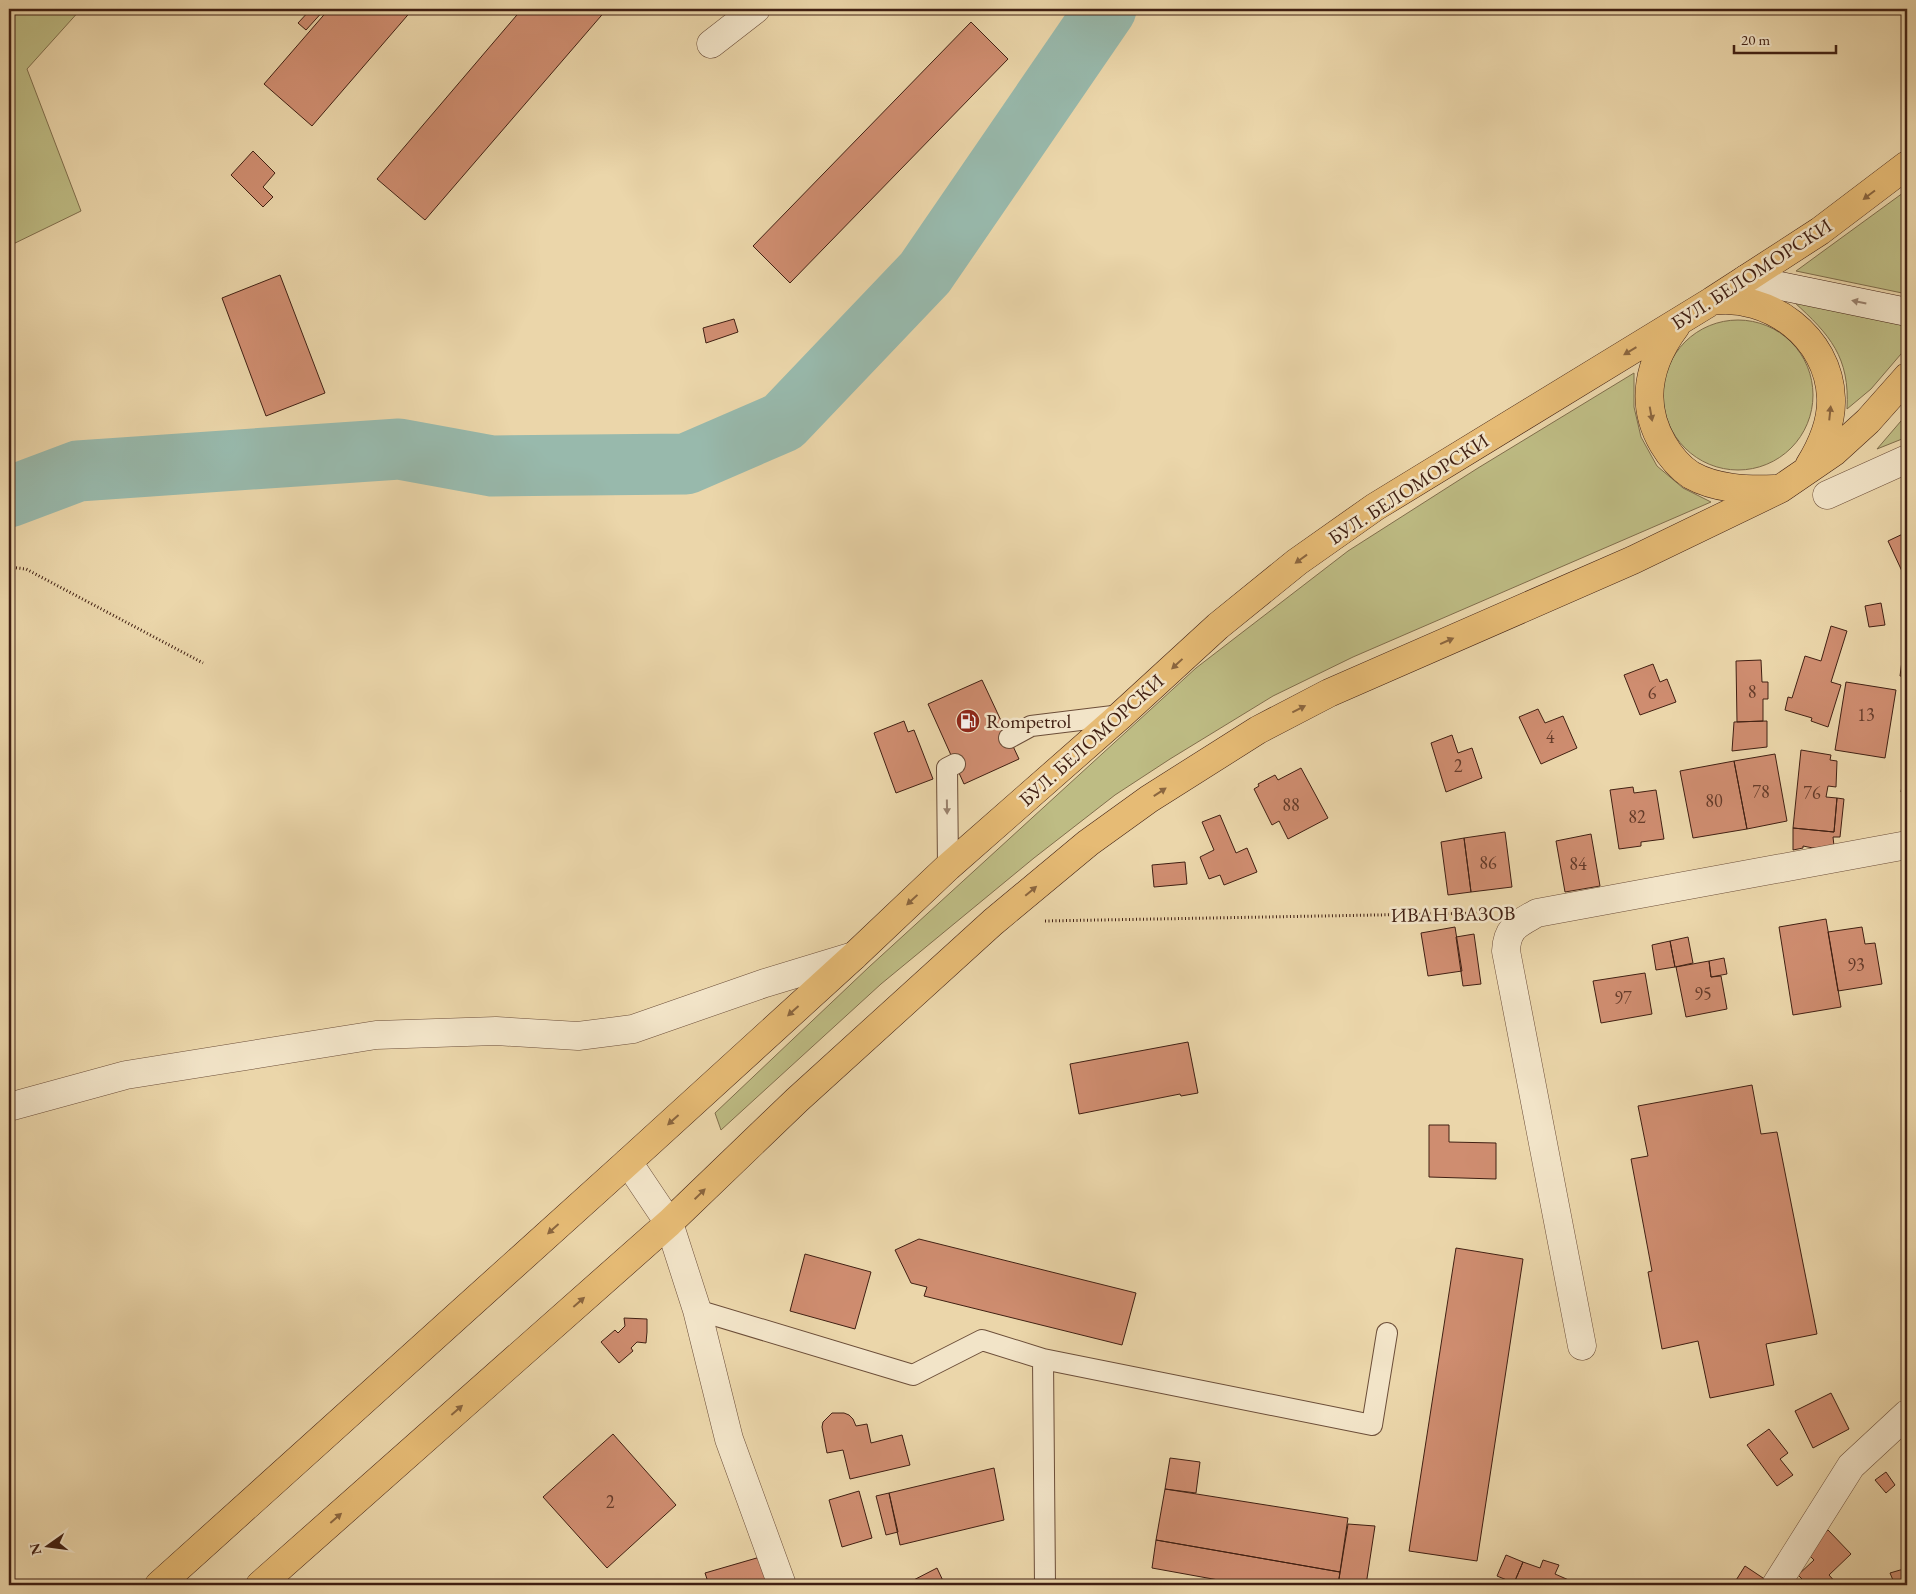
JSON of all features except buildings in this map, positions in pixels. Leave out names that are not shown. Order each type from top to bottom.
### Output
[{"type":"main road","name":"БУЛ. БЕЛОМОРСКИ","points":[[159,1585],[628,1162],[854,956],[948,866],[1121,715],[1218,626],[1297,562],[1375,507],[1712,301],[1820,231],[1907,165]]},
{"type":"main road","points":[[1712,301],[1738,300],[1759,305],[1774,312],[1800,330],[1819,354],[1828,374],[1831,398],[1829,422],[1825,438],[1804,474]]},
{"type":"main road","points":[[1680,321],[1661,349],[1654,366],[1650,384],[1649,402],[1652,421],[1668,452],[1679,466],[1692,475],[1706,481],[1735,489],[1780,489]]},
{"type":"main road","points":[[260,1585],[669,1223],[797,1100],[994,922],[1088,842],[1149,799],[1258,730],[1329,693],[1633,560],[1780,489],[1834,452],[1868,421],[1907,377]]},
{"type":"street","points":[[711,44],[756,9]]},
{"type":"street","points":[[1746,279],[1907,312]]},
{"type":"street","points":[[1827,495],[1907,459]]},
{"type":"street","name":"ИВАН ВАЗОВ","points":[[1582,1346],[1506,951],[1508,934],[1514,927],[1537,913],[1907,845]]},
{"type":"street","points":[[9,1107],[126,1075],[376,1035],[496,1031],[578,1036],[633,1029],[765,983],[854,956]]},
{"type":"street","points":[[628,1162],[669,1223],[698,1310],[729,1439],[782,1585]]},
{"type":"street","points":[[1776,1585],[1851,1466],[1905,1421]]},
{"type":"lane","points":[[1009,738],[1031,726],[1121,715]]},
{"type":"lane","points":[[948,866],[947,768],[955,764]]},
{"type":"lane","points":[[698,1310],[913,1375],[982,1340],[1043,1359],[1372,1425],[1387,1333]]},
{"type":"lane","points":[[1043,1359],[1045,1585]]},
{"type":"lane","points":[[271,1585],[307,1543]]},
{"type":"path","points":[[9,567],[26,569],[203,663]]},
{"type":"path","name":"ИВАН ВАЗОВ","points":[[1043,922],[1488,914]]},
{"type":"shaded area","points":[[9,9],[81,9],[27,69],[81,211],[9,246]]},
{"type":"shaded area","points":[[1907,190],[1907,294],[1796,271]]},
{"type":"shaded area","points":[[1794,302],[1907,323],[1907,347],[1871,389],[1847,409],[1845,375],[1835,348],[1818,325]]},
{"type":"shaded area","points":[[1738,320],[1767,326],[1791,342],[1807,366],[1813,395],[1807,424],[1791,448],[1767,464],[1738,470],[1709,464],[1685,448],[1669,424],[1663,395],[1669,366],[1685,342],[1709,326]]},
{"type":"shaded area","points":[[1634,373],[1634,407],[1641,437],[1657,466],[1683,488],[1711,502],[1353,657],[1273,696],[1170,759],[1115,795],[1034,858],[881,984],[721,1130],[715,1113],[869,967],[1196,668],[1348,551],[1478,468]]},
{"type":"shaded area","points":[[1907,414],[1907,437],[1877,449]]},
{"type":"waterway","points":[[9,497],[78,471],[399,449],[492,466],[686,464],[783,422],[925,273],[1106,9]]},
{"type":"place","name":"Rompetrol","points":[[968,721]]}]
